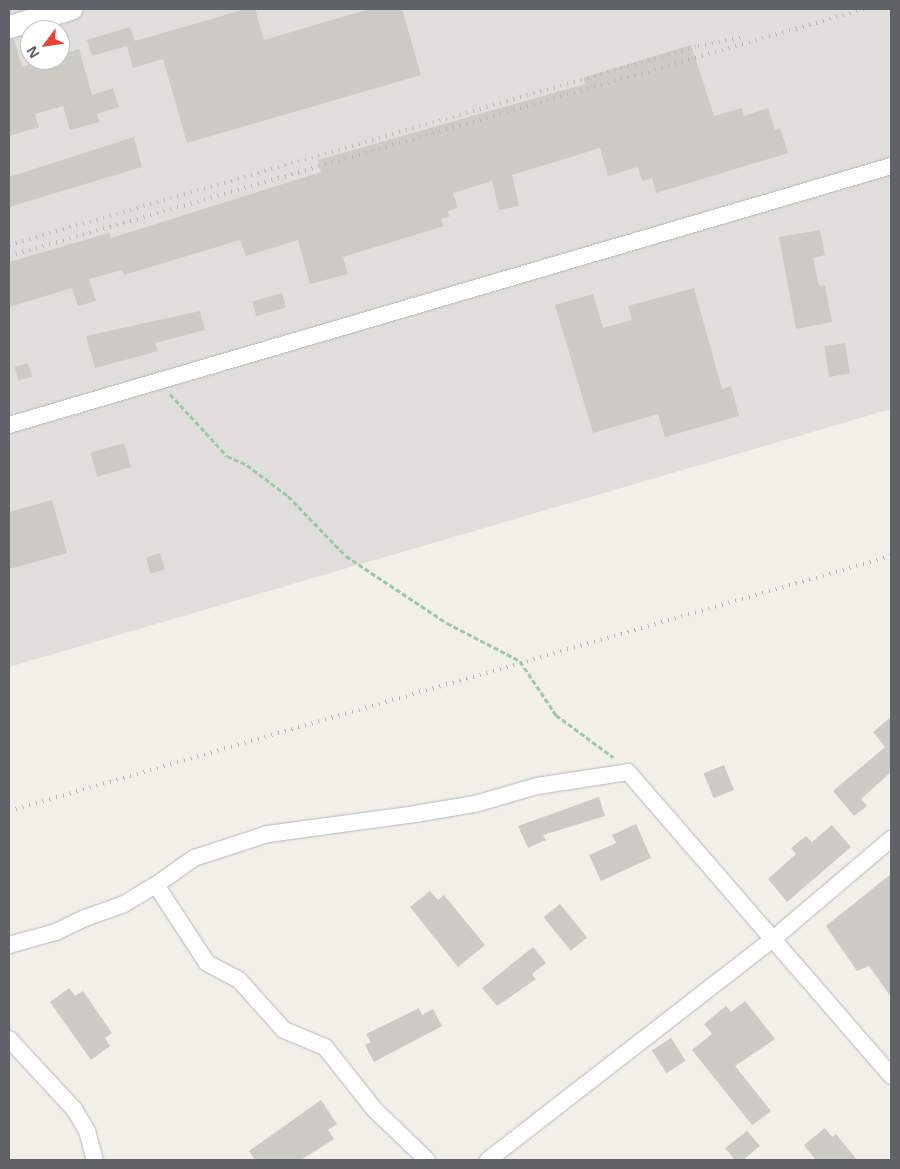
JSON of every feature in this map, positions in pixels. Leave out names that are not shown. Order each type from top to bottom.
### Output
[{"type":"main road","points":[[9,27],[71,9]]},
{"type":"street","points":[[9,425],[160,379],[891,166]]},
{"type":"street","points":[[9,945],[56,932],[124,904],[156,885],[194,858],[268,834],[475,804],[537,786],[628,772],[891,1076]]},
{"type":"street","points":[[488,1160],[773,939],[891,839]]},
{"type":"street","points":[[156,885],[207,963],[239,980],[284,1030],[325,1046],[375,1110],[427,1160]]},
{"type":"street","points":[[9,1039],[74,1109],[87,1131],[95,1160]]},
{"type":"path","points":[[160,379],[175,402],[227,456],[247,465],[288,496],[346,556],[447,623],[520,661],[556,716],[609,753],[628,772]]},
{"type":"shaded area","points":[[9,9],[891,9],[891,409],[9,667]]},
{"type":"building","points":[[246,9],[255,9],[264,40],[369,9],[402,9],[421,75],[187,143],[163,59],[133,68],[127,46],[92,56],[87,40],[130,27],[135,41]]},
{"type":"building","points":[[14,39],[20,60],[20,70],[70,70],[70,52],[79,49],[92,95],[113,88],[119,107],[97,114],[100,122],[70,130],[63,106],[35,114],[39,127],[9,136],[9,40]]},
{"type":"building","points":[[691,45],[714,116],[742,108],[744,116],[768,108],[775,130],[780,128],[788,153],[656,193],[652,178],[642,181],[638,167],[608,176],[600,148],[512,175],[519,206],[499,210],[492,181],[453,193],[458,208],[448,211],[449,217],[441,219],[444,226],[343,257],[348,274],[310,284],[298,240],[246,256],[240,240],[124,275],[122,270],[89,279],[96,301],[78,306],[72,288],[9,307],[9,262],[109,233],[111,238],[321,172],[318,160],[585,84],[583,78]]},
{"type":"building","points":[[134,137],[142,167],[9,207],[9,177]]},
{"type":"building","points":[[820,230],[825,255],[813,258],[819,286],[825,285],[832,322],[796,329],[779,237]]},
{"type":"building","points":[[694,288],[722,389],[731,386],[739,416],[665,437],[658,414],[593,433],[555,305],[593,294],[603,328],[632,320],[628,306]]},
{"type":"building","points":[[282,293],[286,307],[256,316],[252,302]]},
{"type":"building","points":[[200,311],[205,330],[155,343],[158,351],[95,368],[86,336]]},
{"type":"building","points":[[845,343],[850,374],[829,377],[824,346]]},
{"type":"building","points":[[28,363],[32,376],[19,380],[15,367]]},
{"type":"building","points":[[124,443],[131,467],[97,477],[90,453]]},
{"type":"building","points":[[52,500],[67,553],[9,569],[9,512]]},
{"type":"building","points":[[160,553],[165,569],[151,574],[146,557]]},
{"type":"building","points":[[891,717],[891,772],[861,799],[867,806],[854,816],[833,791],[885,747],[873,732]]},
{"type":"building","points":[[724,765],[734,790],[714,798],[704,773]]},
{"type":"building","points":[[599,797],[605,816],[543,835],[546,840],[528,848],[518,826]]},
{"type":"building","points":[[636,824],[651,858],[601,881],[589,855],[616,843],[612,835]]},
{"type":"building","points":[[832,825],[851,847],[787,902],[768,879],[796,854],[791,848],[806,836],[812,842]]},
{"type":"building","points":[[891,874],[891,997],[869,966],[857,971],[826,926]]},
{"type":"building","points":[[430,891],[438,900],[444,895],[485,945],[458,967],[410,907]]},
{"type":"building","points":[[560,904],[587,937],[571,951],[544,917]]},
{"type":"building","points":[[533,947],[546,963],[532,974],[536,979],[497,1006],[482,988]]},
{"type":"building","points":[[69,988],[75,996],[83,991],[112,1033],[105,1038],[110,1046],[91,1060],[50,1002]]},
{"type":"building","points":[[745,1001],[775,1039],[735,1066],[771,1111],[752,1125],[692,1050],[712,1034],[704,1024],[726,1006],[731,1012]]},
{"type":"building","points":[[419,1008],[422,1015],[433,1009],[442,1026],[374,1062],[365,1045],[371,1042],[366,1034]]},
{"type":"building","points":[[671,1038],[686,1061],[666,1073],[652,1051]]},
{"type":"building","points":[[321,1100],[337,1124],[328,1130],[334,1139],[301,1160],[255,1160],[249,1151]]},
{"type":"building","points":[[825,1128],[832,1137],[836,1134],[857,1160],[816,1160],[804,1145]]},
{"type":"building","points":[[747,1131],[760,1146],[743,1160],[735,1160],[725,1148]]},
{"type":"railway","points":[[9,256],[864,9]]},
{"type":"railway","points":[[9,245],[698,46],[744,37]]},
{"type":"railway","points":[[9,811],[891,556]]}]
